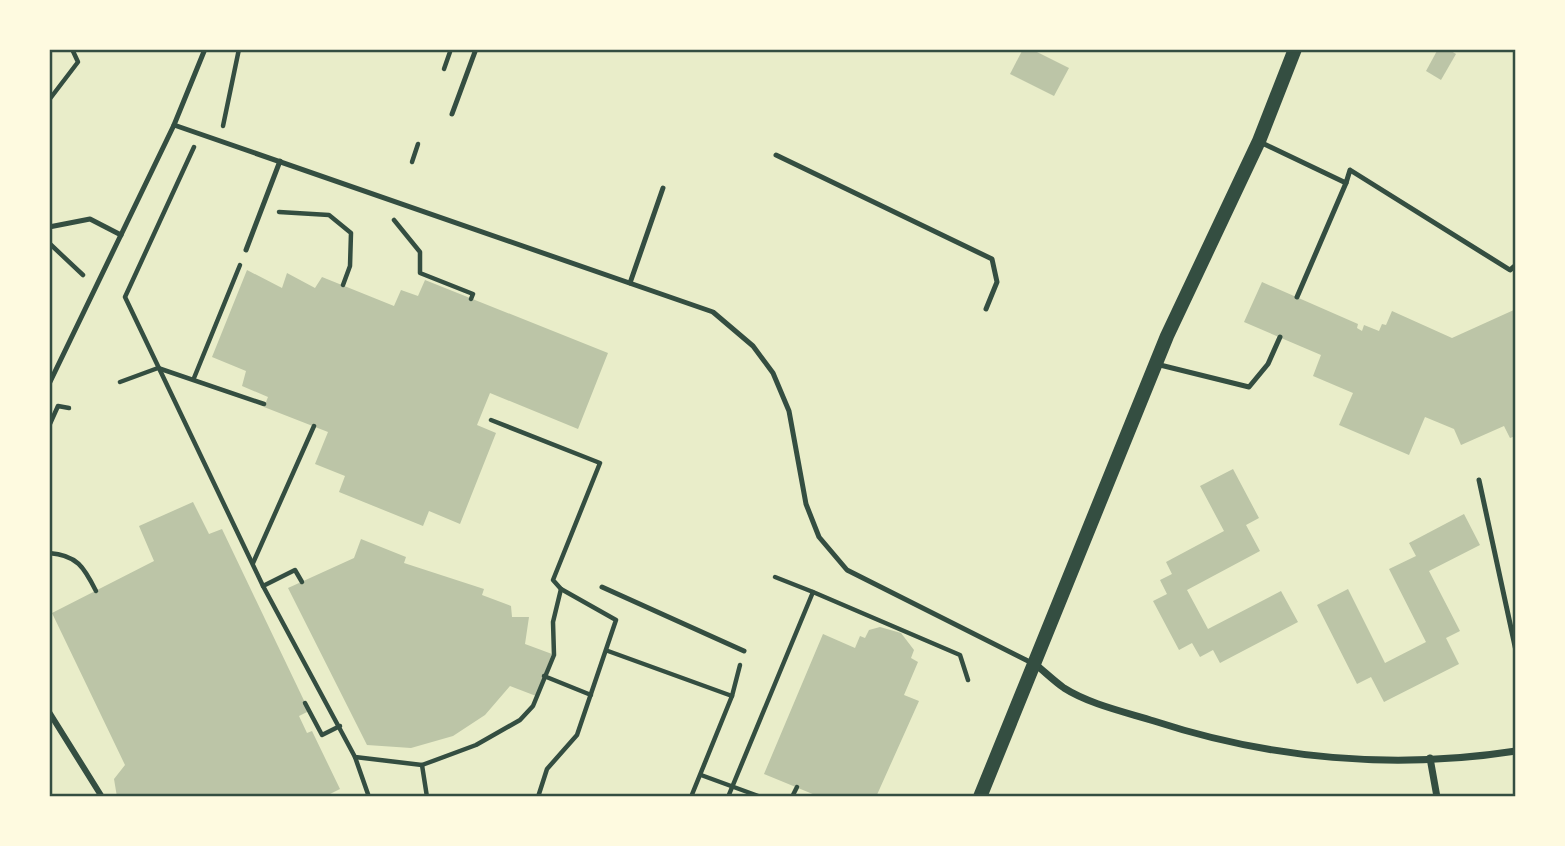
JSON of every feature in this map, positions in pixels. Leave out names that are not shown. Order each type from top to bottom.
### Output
[{"type":"main road","points":[[980,797],[1156,364],[1259,141],[1295,49]]},
{"type":"street","points":[[1035,664],[1065,688],[1132,715],[1211,739],[1280,753],[1339,759],[1430,758],[1516,751]]},
{"type":"street","points":[[49,712],[102,797]]},
{"type":"street","points":[[1430,758],[1437,797]]},
{"type":"lane","points":[[49,384],[174,125],[205,49]]},
{"type":"lane","points":[[452,114],[476,49]]},
{"type":"lane","points":[[174,125],[713,312],[753,346],[774,373],[789,411],[806,505],[819,537],[847,570],[1035,664]]},
{"type":"lane","points":[[1259,141],[1346,183]]},
{"type":"lane","points":[[776,155],[992,259],[997,282],[986,309]]},
{"type":"lane","points":[[246,250],[280,162]]},
{"type":"lane","points":[[1297,297],[1350,170],[1510,270],[1516,265]]},
{"type":"lane","points":[[630,283],[663,188]]},
{"type":"lane","points":[[49,226],[90,219],[121,235]]},
{"type":"lane","points":[[1156,364],[1249,387],[1268,364],[1280,337]]},
{"type":"lane","points":[[1479,480],[1516,651]]},
{"type":"lane","points":[[602,587],[744,650]]},
{"type":"path","points":[[49,100],[78,62],[72,49]]},
{"type":"path","points":[[239,49],[226,123],[192,148],[125,297],[263,586],[340,726],[355,757],[369,797]]},
{"type":"path","points":[[444,69],[451,49]]},
{"type":"path","points":[[412,162],[418,144]]},
{"type":"path","points":[[292,214],[329,215],[351,233],[350,266],[343,285]]},
{"type":"path","points":[[393,219],[420,252],[419,273],[473,294],[471,299]]},
{"type":"path","points":[[49,243],[83,275]]},
{"type":"path","points":[[194,378],[246,250]]},
{"type":"path","points":[[120,383],[158,368],[194,378],[264,404]]},
{"type":"path","points":[[49,426],[58,406],[69,408]]},
{"type":"path","points":[[491,420],[600,463],[554,580],[561,589],[616,620],[608,651],[577,735],[547,769],[538,797]]},
{"type":"path","points":[[253,564],[314,426]]},
{"type":"path","points":[[49,553],[67,554],[85,570],[96,591]]},
{"type":"path","points":[[263,586],[295,569],[302,582]]},
{"type":"path","points":[[775,577],[960,655],[968,680]]},
{"type":"path","points":[[355,757],[422,765],[476,745],[520,720],[533,706],[554,655],[553,622],[561,589]]},
{"type":"path","points":[[728,797],[813,592]]},
{"type":"path","points":[[894,629],[898,617]]},
{"type":"path","points":[[691,797],[732,696],[744,650]]},
{"type":"path","points":[[608,651],[732,696]]},
{"type":"path","points":[[545,676],[591,695]]},
{"type":"path","points":[[305,703],[322,735],[340,726]]},
{"type":"path","points":[[422,765],[427,797]]},
{"type":"path","points":[[701,775],[761,797]]},
{"type":"path","points":[[792,797],[797,788]]},
{"type":"building","points":[[1023,49],[1031,49],[1069,68],[1054,96],[1010,74]]},
{"type":"building","points":[[1438,49],[1448,49],[1456,54],[1441,80],[1426,71]]},
{"type":"building","points":[[247,270],[282,288],[287,273],[315,288],[322,277],[394,306],[401,290],[418,296],[425,280],[608,353],[578,429],[490,393],[477,425],[496,433],[460,524],[429,511],[423,526],[339,492],[345,476],[315,464],[328,432],[264,407],[268,397],[242,386],[246,371],[212,357]]},
{"type":"building","points":[[1262,282],[1358,324],[1357,328],[1362,331],[1364,325],[1379,331],[1382,324],[1386,325],[1392,311],[1452,338],[1516,309],[1516,436],[1510,438],[1504,426],[1461,445],[1454,429],[1425,417],[1409,455],[1339,425],[1353,393],[1313,376],[1321,355],[1244,322]]},
{"type":"building","points":[[1233,469],[1259,518],[1246,525],[1260,551],[1187,590],[1208,629],[1281,591],[1298,622],[1220,663],[1213,650],[1200,657],[1192,643],[1179,650],[1153,601],[1167,594],[1160,580],[1172,574],[1166,562],[1224,531],[1200,486]]},
{"type":"building","points":[[193,502],[209,534],[222,529],[309,711],[299,716],[307,733],[312,731],[340,789],[324,797],[117,797],[114,779],[125,765],[52,613],[154,561],[139,526]]},
{"type":"building","points":[[1464,514],[1480,545],[1429,571],[1460,631],[1446,638],[1459,664],[1384,702],[1371,677],[1357,684],[1317,605],[1348,589],[1385,663],[1426,642],[1389,569],[1416,556],[1409,543]]},
{"type":"building","points":[[361,539],[406,557],[404,563],[484,589],[482,595],[511,606],[512,617],[529,617],[525,644],[552,654],[536,696],[510,686],[485,715],[453,736],[411,748],[367,745],[288,588],[354,558]]},
{"type":"building","points":[[880,627],[901,633],[914,650],[911,658],[918,662],[904,695],[919,701],[876,797],[820,797],[764,774],[823,634],[855,648],[860,636],[865,638],[869,630]]}]
